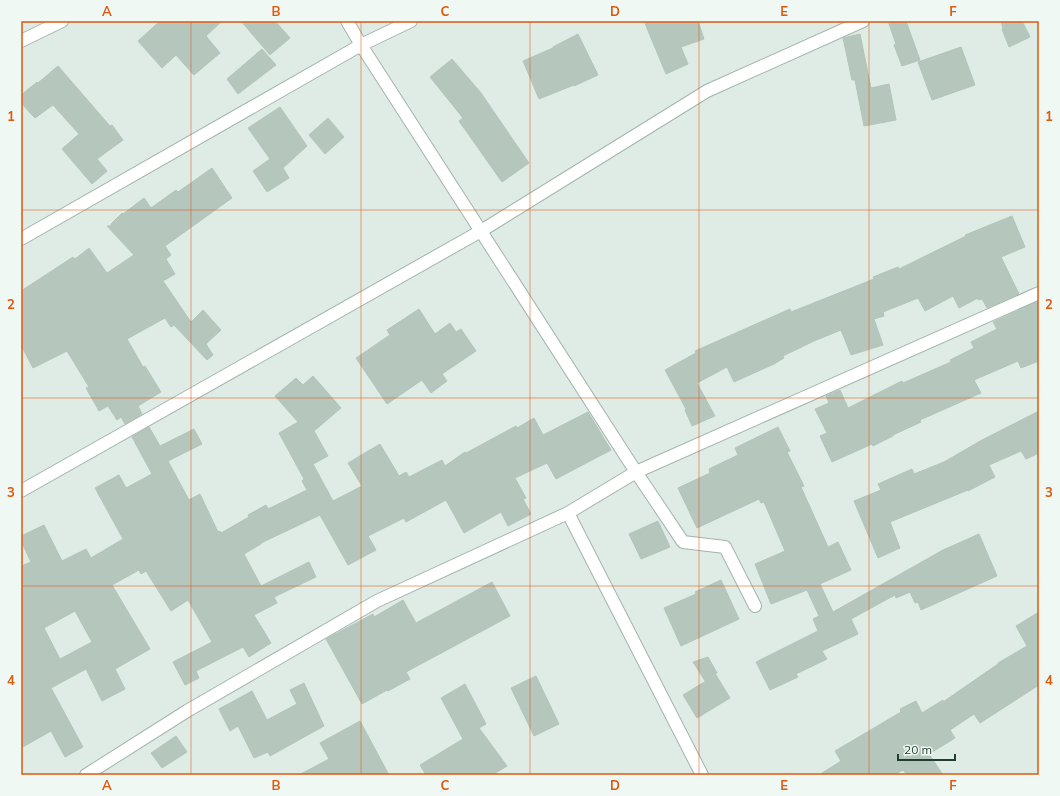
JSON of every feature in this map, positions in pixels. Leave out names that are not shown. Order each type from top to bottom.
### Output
[{"type":"street","points":[[21,41],[62,21]]},
{"type":"street","points":[[348,21],[360,45],[636,472],[683,542],[725,547],[755,606]]},
{"type":"street","points":[[21,238],[360,45],[411,21]]},
{"type":"street","points":[[21,492],[481,231],[707,91],[863,21]]},
{"type":"street","points":[[86,775],[187,711],[377,601],[568,512],[636,472],[1039,293]]},
{"type":"street","points":[[568,512],[702,775]]},
{"type":"building","points":[[160,21],[222,21],[206,36],[220,53],[194,75],[176,55],[162,68],[138,41]]},
{"type":"building","points":[[241,21],[275,21],[290,38],[270,55]]},
{"type":"building","points":[[644,21],[698,21],[704,39],[681,47],[688,64],[666,74]]},
{"type":"building","points":[[888,21],[906,21],[920,60],[902,66],[894,45],[896,44]]},
{"type":"building","points":[[1001,21],[1022,21],[1030,37],[1009,47],[1002,29]]},
{"type":"building","points":[[578,34],[598,75],[539,99],[523,61],[553,48]]},
{"type":"building","points":[[860,34],[871,88],[889,84],[896,120],[864,126],[855,80],[852,80],[843,38]]},
{"type":"building","points":[[961,47],[975,85],[932,100],[918,62]]},
{"type":"building","points":[[262,49],[276,65],[238,94],[227,79]]},
{"type":"building","points":[[452,59],[481,93],[529,163],[502,182],[459,121],[463,118],[430,77]]},
{"type":"building","points":[[58,66],[110,126],[112,125],[123,140],[97,159],[107,171],[92,184],[62,149],[79,134],[53,105],[35,118],[21,103],[21,95]]},
{"type":"building","points":[[280,107],[307,146],[283,168],[289,178],[267,192],[253,171],[270,159],[248,128]]},
{"type":"building","points":[[328,118],[344,137],[325,154],[309,135]]},
{"type":"building","points":[[212,168],[232,198],[165,246],[171,255],[166,259],[175,274],[163,281],[191,322],[203,310],[221,330],[206,344],[213,355],[207,360],[174,325],[171,327],[165,318],[127,339],[143,367],[145,366],[161,392],[138,406],[142,414],[125,424],[121,417],[117,420],[108,406],[99,411],[86,388],[89,387],[67,351],[33,368],[21,345],[21,291],[73,257],[75,259],[89,248],[107,273],[134,255],[107,226],[111,226],[111,224],[122,213],[123,214],[144,198],[151,208],[176,190],[178,192]]},
{"type":"building","points":[[1012,216],[1025,247],[1001,257],[1019,294],[987,308],[982,299],[978,300],[978,298],[959,308],[953,296],[925,311],[918,298],[883,312],[884,316],[874,319],[883,345],[851,355],[841,330],[783,356],[784,358],[774,364],[734,382],[727,367],[697,383],[715,416],[692,426],[685,410],[686,409],[665,370],[696,353],[695,351],[790,309],[791,312],[874,279],[873,277],[898,267],[899,269],[966,236],[965,235]]},
{"type":"building","points":[[1039,301],[1039,361],[1021,368],[1018,361],[974,380],[981,393],[920,420],[921,422],[873,446],[872,444],[832,462],[820,436],[827,433],[815,409],[829,403],[826,396],[840,390],[848,408],[902,381],[903,383],[951,362],[950,360],[974,348],[971,342],[997,329],[993,322]]},
{"type":"building","points":[[419,309],[435,334],[450,323],[456,332],[461,329],[476,351],[442,374],[447,381],[431,393],[422,380],[387,404],[356,358],[390,335],[387,330]]},
{"type":"building","points":[[313,376],[341,408],[314,431],[328,456],[313,464],[333,501],[362,486],[348,463],[380,444],[399,476],[406,472],[409,477],[442,460],[445,466],[465,452],[466,453],[516,426],[517,428],[534,418],[543,435],[588,412],[611,450],[556,479],[547,463],[515,478],[526,498],[523,499],[531,514],[508,526],[501,512],[464,533],[446,500],[406,522],[404,518],[368,536],[376,550],[348,565],[320,515],[261,543],[244,554],[261,586],[309,562],[316,577],[274,597],[277,603],[254,615],[271,643],[249,657],[243,647],[196,671],[199,678],[185,685],[173,662],[212,642],[188,600],[171,611],[146,571],[141,574],[139,570],[112,585],[150,649],[115,669],[125,689],[102,701],[86,669],[51,688],[83,747],[65,757],[51,731],[21,748],[21,566],[31,562],[21,541],[21,536],[44,525],[62,561],[86,549],[91,558],[123,539],[95,488],[119,475],[126,488],[152,474],[132,437],[149,427],[160,446],[194,429],[202,444],[168,461],[189,500],[200,494],[218,532],[220,531],[221,533],[249,517],[248,515],[266,505],[268,509],[307,490],[302,481],[304,479],[279,433],[298,422],[275,396],[296,378],[303,385]],"holes":[[[75,611],[92,642],[60,659],[44,628]]]},
{"type":"building","points":[[1039,411],[1039,453],[1026,459],[1021,451],[989,465],[995,477],[968,491],[890,522],[900,548],[878,558],[854,501],[881,490],[878,484],[912,469],[914,474],[944,462],[982,440]]},
{"type":"building","points":[[778,427],[790,451],[787,452],[804,486],[801,487],[828,547],[838,542],[851,570],[820,584],[833,612],[943,550],[979,534],[997,576],[921,610],[918,602],[915,603],[910,592],[896,598],[895,595],[851,619],[858,634],[822,651],[827,659],[796,674],[798,677],[770,690],[756,662],[818,631],[813,619],[819,616],[807,590],[771,604],[755,564],[785,551],[764,502],[761,503],[759,499],[697,528],[678,488],[710,473],[709,469],[738,455],[735,448]]},
{"type":"building","points":[[658,521],[670,547],[641,559],[629,534]]},
{"type":"building","points":[[721,580],[739,619],[681,646],[664,608],[696,594],[695,592]]},
{"type":"building","points":[[492,582],[510,616],[406,672],[410,679],[362,704],[326,639],[373,614],[374,617],[403,600],[416,623]]},
{"type":"building","points":[[1039,612],[1039,685],[980,723],[974,714],[950,730],[955,738],[929,754],[943,775],[907,775],[903,770],[894,775],[819,775],[841,761],[835,751],[901,712],[900,709],[916,701],[922,713],[943,700],[943,702],[998,663],[1027,646],[1016,626]]},
{"type":"building","points":[[708,657],[717,673],[705,681],[693,662]]},
{"type":"building","points":[[716,675],[730,698],[697,718],[683,695]]},
{"type":"building","points":[[536,676],[559,724],[534,736],[511,688]]},
{"type":"building","points":[[304,683],[324,726],[270,756],[268,752],[254,758],[238,726],[230,731],[219,709],[252,691],[267,720],[297,704],[290,690]]},
{"type":"building","points":[[465,684],[486,724],[479,728],[507,766],[492,775],[426,775],[420,765],[463,739],[441,698]]},
{"type":"building","points":[[360,721],[389,775],[299,775],[329,759],[320,743]]},
{"type":"building","points":[[176,736],[187,752],[162,768],[151,753]]}]
